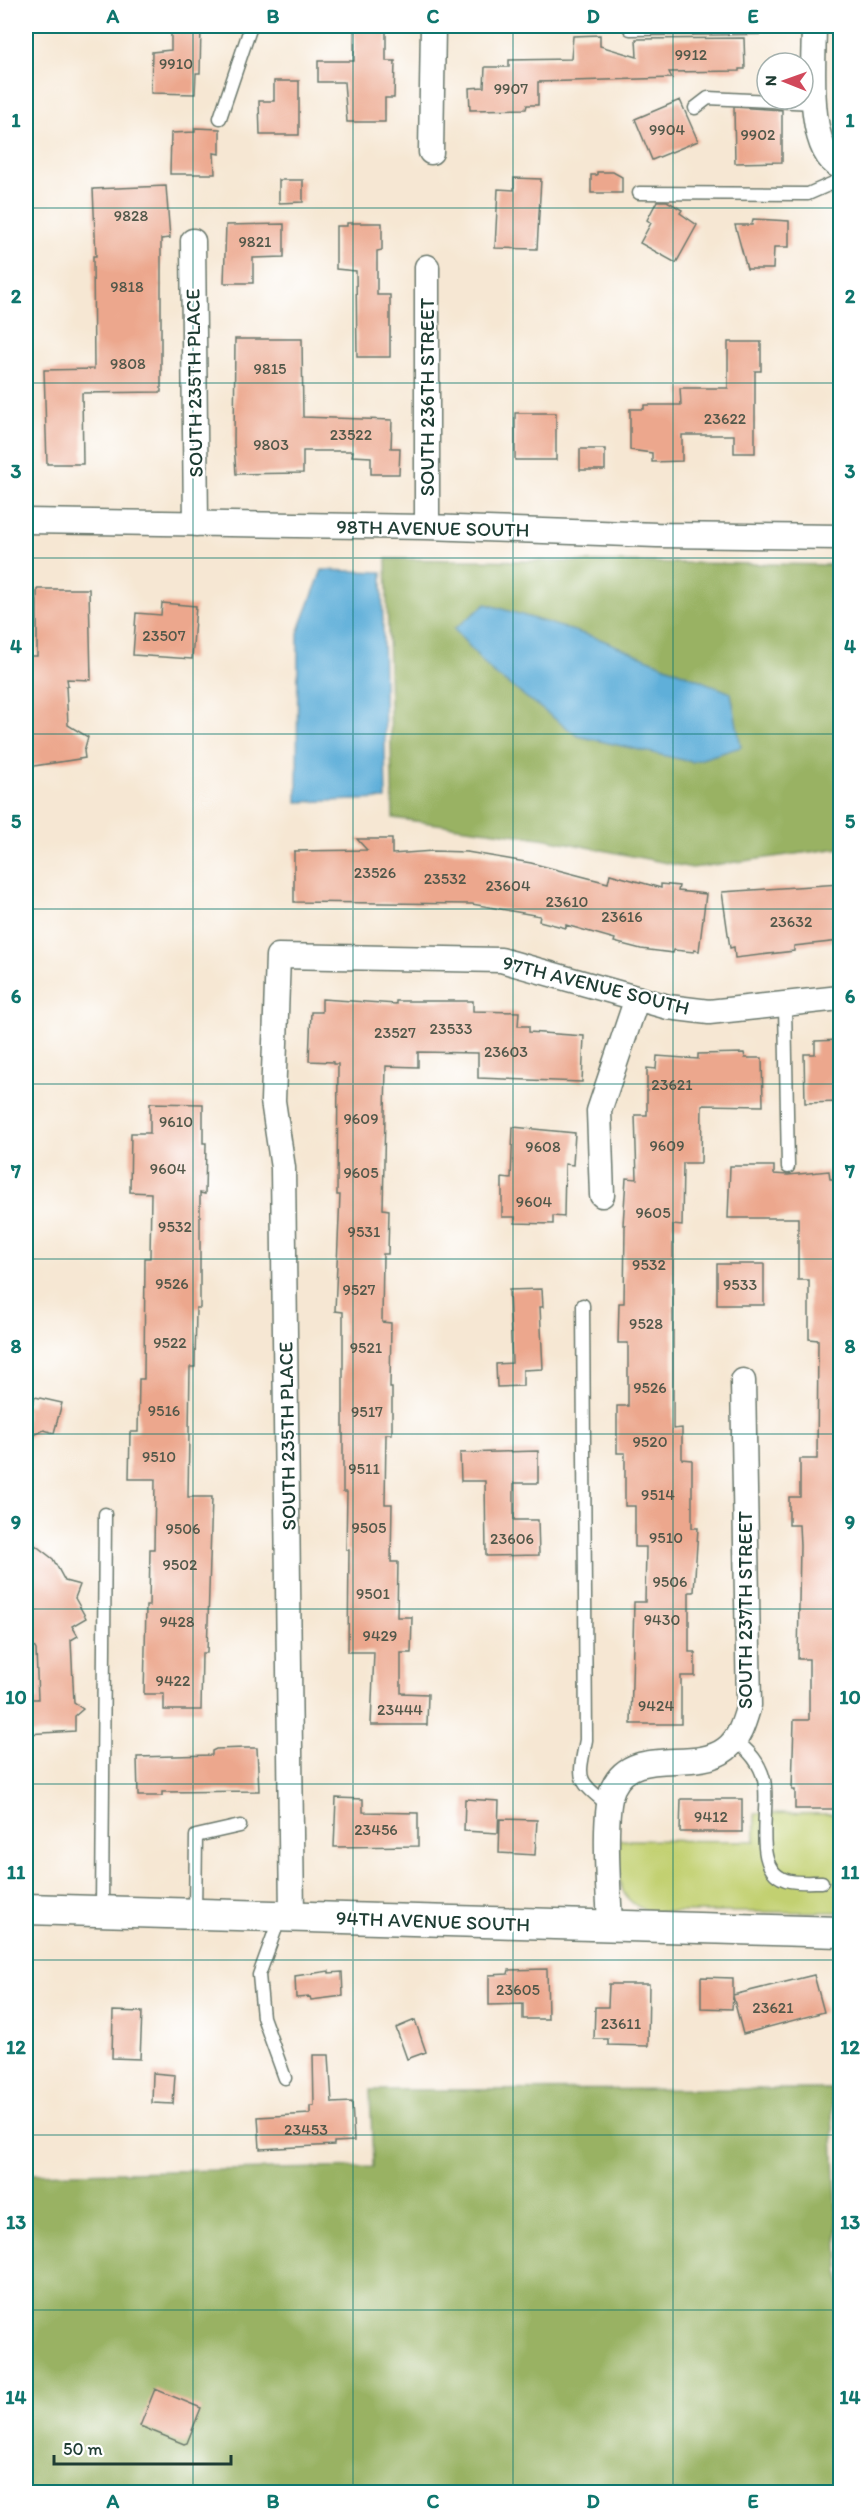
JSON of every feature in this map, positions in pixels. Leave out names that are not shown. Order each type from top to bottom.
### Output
[{"type":"street","points":[[431,152],[433,26]]},
{"type":"street","points":[[814,26],[814,51]]},
{"type":"street","points":[[815,108],[822,145],[834,164],[840,167]]},
{"type":"street","name":"SOUTH 235TH PLACE","points":[[193,241],[196,524]]},
{"type":"street","name":"SOUTH 236TH STREET","points":[[427,267],[427,527]]},
{"type":"street","name":"98TH AVENUE SOUTH","points":[[26,521],[427,527],[657,535],[840,537]]},
{"type":"street","name":"SOUTH 235TH PLACE","points":[[278,956],[273,1101],[283,1180],[286,1916]]},
{"type":"street","name":"97TH AVENUE SOUTH","points":[[278,956],[501,960],[668,1007],[709,1012],[840,998]]},
{"type":"street","points":[[602,1195],[599,1111],[637,998]]},
{"type":"street","name":"SOUTH 237TH STREET","points":[[734,1740],[741,1731],[749,1705],[743,1381]]},
{"type":"street","points":[[610,1926],[608,1805],[614,1786],[628,1770],[646,1764],[704,1758],[725,1750],[734,1740]]},
{"type":"street","name":"94TH AVENUE SOUTH","points":[[26,1909],[840,1932]]},
{"type":"lane","points":[[220,118],[251,26]]},
{"type":"lane","points":[[630,28],[814,26]]},
{"type":"lane","points":[[695,108],[708,98],[755,100]]},
{"type":"lane","points":[[639,193],[808,194],[840,180]]},
{"type":"lane","points":[[785,1005],[788,1167]]},
{"type":"lane","points":[[583,1305],[586,1740],[580,1771],[583,1785],[608,1805]]},
{"type":"lane","points":[[102,1911],[105,1514]]},
{"type":"lane","points":[[734,1740],[753,1757],[765,1782],[765,1852],[769,1867],[781,1878],[790,1881],[822,1882]]},
{"type":"lane","points":[[195,1914],[196,1836],[240,1826]]},
{"type":"lane","points":[[285,2078],[263,2017],[259,1975],[286,1916]]},
{"type":"green space","points":[[386,559],[840,565],[840,848],[692,868],[547,839],[393,818]]},
{"type":"green space","points":[[755,1813],[840,1814],[840,1912],[650,1912],[638,1907],[623,1892],[619,1874],[619,1840],[755,1841]]},
{"type":"green space","points":[[831,2089],[840,2291],[840,2492],[26,2492],[26,2174],[373,2167],[370,2090]]},
{"type":"water","points":[[322,570],[382,572],[386,799],[297,802],[298,633]]},
{"type":"water","points":[[486,604],[600,639],[731,693],[741,747],[692,762],[578,736],[492,672],[454,629]]},
{"type":"building","points":[[171,26],[201,26],[200,73],[196,73],[195,94],[151,93],[152,52],[171,50]]},
{"type":"building","points":[[354,26],[386,26],[386,61],[395,61],[394,98],[385,98],[385,122],[347,122],[344,82],[318,82],[318,61],[354,61]]},
{"type":"building","points":[[600,35],[600,46],[637,57],[636,39],[744,38],[745,69],[669,72],[672,78],[538,82],[538,105],[527,105],[526,109],[470,110],[469,88],[484,87],[485,67],[509,67],[509,60],[571,59],[573,36]]},
{"type":"building","points":[[274,81],[299,81],[299,135],[260,135],[259,101],[274,101]]},
{"type":"building","points":[[680,100],[698,141],[652,160],[635,119]]},
{"type":"building","points":[[734,107],[755,108],[755,111],[782,111],[782,162],[735,163]]},
{"type":"building","points":[[195,128],[220,129],[220,154],[214,153],[215,174],[170,174],[171,133],[195,132]]},
{"type":"building","points":[[597,172],[613,172],[622,177],[622,193],[591,193],[591,175],[597,175]]},
{"type":"building","points":[[514,178],[541,179],[537,249],[495,248],[498,189],[514,190]]},
{"type":"building","points":[[279,180],[303,180],[303,202],[279,203]]},
{"type":"building","points":[[166,186],[170,238],[161,239],[161,392],[82,393],[83,464],[47,464],[44,370],[94,369],[93,256],[96,256],[93,189]]},
{"type":"building","points":[[657,201],[667,201],[682,210],[680,213],[697,225],[676,263],[640,243],[651,223],[647,220]]},
{"type":"building","points":[[753,219],[789,221],[789,247],[774,247],[773,269],[747,269],[735,225],[752,225]]},
{"type":"building","points":[[347,223],[382,223],[382,250],[377,251],[377,295],[390,295],[390,357],[357,357],[356,271],[336,269],[336,226],[347,226]]},
{"type":"building","points":[[284,224],[284,257],[253,258],[253,283],[224,283],[226,225]]},
{"type":"building","points":[[235,339],[302,339],[303,417],[392,420],[391,448],[400,448],[399,474],[371,474],[371,457],[352,456],[353,451],[303,451],[303,473],[236,474]]},
{"type":"building","points":[[728,342],[761,342],[761,371],[755,371],[755,453],[734,453],[734,435],[682,435],[682,461],[652,462],[652,453],[630,450],[630,409],[644,409],[644,405],[681,405],[680,388],[728,388]]},
{"type":"building","points":[[515,413],[556,413],[556,460],[515,460]]},
{"type":"building","points":[[580,449],[605,449],[605,470],[580,470]]},
{"type":"building","points":[[37,589],[89,589],[91,680],[67,679],[68,685],[66,686],[68,725],[88,737],[84,751],[85,758],[27,767],[27,656],[37,656]]},
{"type":"building","points":[[162,603],[196,606],[192,659],[133,655],[136,613],[161,615]]},
{"type":"building","points":[[357,839],[392,839],[392,854],[433,851],[467,852],[531,863],[608,883],[610,874],[661,888],[661,884],[679,886],[678,891],[706,894],[699,951],[674,950],[673,953],[641,949],[566,925],[566,928],[539,921],[540,916],[472,904],[294,902],[294,851],[367,850]]},
{"type":"building","points":[[840,884],[840,941],[794,946],[794,951],[735,958],[734,947],[730,948],[722,892]]},
{"type":"building","points":[[322,999],[396,1004],[396,1001],[473,1001],[473,1011],[519,1012],[518,1026],[529,1026],[529,1032],[584,1036],[582,1082],[478,1078],[478,1053],[418,1052],[418,1067],[386,1066],[383,1209],[389,1210],[388,1254],[383,1254],[382,1322],[391,1323],[392,1434],[386,1434],[385,1504],[392,1504],[391,1562],[398,1562],[397,1617],[412,1617],[411,1653],[401,1653],[401,1693],[428,1694],[427,1725],[371,1725],[374,1652],[348,1652],[349,1550],[346,1550],[347,1492],[343,1492],[343,1312],[335,1311],[340,1195],[337,1195],[338,1064],[309,1061],[311,1012],[322,1012]]},
{"type":"building","points":[[840,1040],[840,1102],[805,1103],[804,1054],[815,1054],[815,1041]]},
{"type":"building","points":[[744,1053],[745,1058],[762,1058],[763,1106],[702,1105],[701,1163],[683,1163],[682,1226],[673,1225],[673,1429],[682,1428],[682,1459],[692,1460],[692,1528],[698,1528],[694,1592],[689,1592],[689,1652],[695,1652],[695,1676],[681,1676],[681,1724],[631,1724],[634,1602],[645,1602],[646,1547],[635,1547],[635,1506],[625,1506],[625,1453],[617,1453],[617,1406],[628,1406],[628,1343],[618,1343],[619,1303],[624,1303],[625,1225],[623,1225],[626,1178],[637,1179],[635,1115],[647,1115],[647,1068],[656,1069],[657,1056],[698,1059],[698,1054]]},
{"type":"building","points":[[150,1103],[203,1104],[203,1143],[206,1143],[205,1194],[200,1193],[200,1308],[196,1308],[195,1367],[190,1367],[188,1497],[212,1497],[207,1653],[202,1653],[201,1710],[164,1710],[164,1694],[144,1694],[146,1606],[149,1606],[150,1549],[154,1549],[155,1479],[129,1479],[130,1432],[138,1432],[139,1379],[144,1379],[145,1258],[150,1258],[151,1193],[130,1192],[131,1133],[150,1133]]},
{"type":"building","points":[[513,1127],[575,1133],[573,1165],[565,1164],[564,1217],[553,1216],[553,1224],[515,1223],[515,1217],[502,1217],[502,1178],[511,1179]]},
{"type":"building","points":[[730,1166],[774,1166],[774,1174],[788,1175],[829,1171],[830,1179],[840,1179],[840,1809],[795,1809],[795,1790],[792,1790],[794,1720],[809,1720],[809,1659],[798,1659],[799,1525],[789,1525],[789,1497],[800,1497],[800,1459],[817,1459],[818,1340],[809,1339],[809,1280],[798,1280],[798,1218],[728,1218]]},
{"type":"building","points":[[717,1264],[764,1264],[764,1305],[717,1305]]},
{"type":"building","points":[[542,1289],[543,1307],[540,1307],[543,1369],[523,1370],[523,1386],[497,1387],[496,1364],[512,1363],[509,1290]]},
{"type":"building","points":[[35,1397],[62,1403],[54,1433],[44,1430],[26,1439],[26,1405],[32,1406]]},
{"type":"building","points":[[538,1451],[538,1483],[514,1483],[514,1520],[538,1520],[539,1555],[486,1556],[485,1481],[461,1481],[460,1453]]},
{"type":"building","points":[[26,1538],[53,1559],[65,1581],[80,1585],[75,1598],[86,1618],[72,1626],[78,1636],[71,1640],[74,1703],[83,1709],[75,1716],[75,1731],[27,1734],[26,1699],[38,1699],[36,1650],[26,1632]]},
{"type":"building","points":[[257,1748],[259,1791],[162,1792],[162,1796],[138,1796],[137,1757],[212,1755],[212,1751],[216,1749]]},
{"type":"building","points":[[336,1798],[363,1799],[363,1812],[418,1813],[418,1846],[334,1847]]},
{"type":"building","points":[[465,1799],[499,1801],[498,1833],[464,1831]]},
{"type":"building","points":[[681,1799],[742,1799],[742,1832],[680,1832]]},
{"type":"building","points":[[500,1819],[537,1820],[535,1855],[499,1853]]},
{"type":"building","points":[[547,1969],[548,2019],[523,2019],[523,2004],[489,2005],[489,1975],[508,1974],[509,1970]]},
{"type":"building","points":[[329,1971],[329,1973],[342,1972],[343,1996],[311,2000],[310,1997],[296,1998],[295,1976]]},
{"type":"building","points":[[814,1975],[824,2012],[743,2034],[733,1996],[732,2009],[701,2008],[701,1977],[733,1978],[733,1995]]},
{"type":"building","points":[[609,1984],[649,1984],[648,2046],[608,2045],[608,2039],[594,2039],[595,2007],[608,2007]]},
{"type":"building","points":[[113,2011],[142,2012],[140,2059],[112,2058]]},
{"type":"building","points":[[415,2020],[426,2052],[407,2059],[396,2028]]},
{"type":"building","points":[[313,2055],[329,2055],[332,2103],[352,2102],[354,2141],[334,2142],[334,2145],[260,2149],[258,2117],[310,2114],[310,2106],[314,2106]]},
{"type":"building","points":[[153,2073],[175,2075],[173,2104],[152,2103]]},
{"type":"building","points":[[155,2389],[201,2408],[187,2443],[184,2444],[140,2426]]}]
